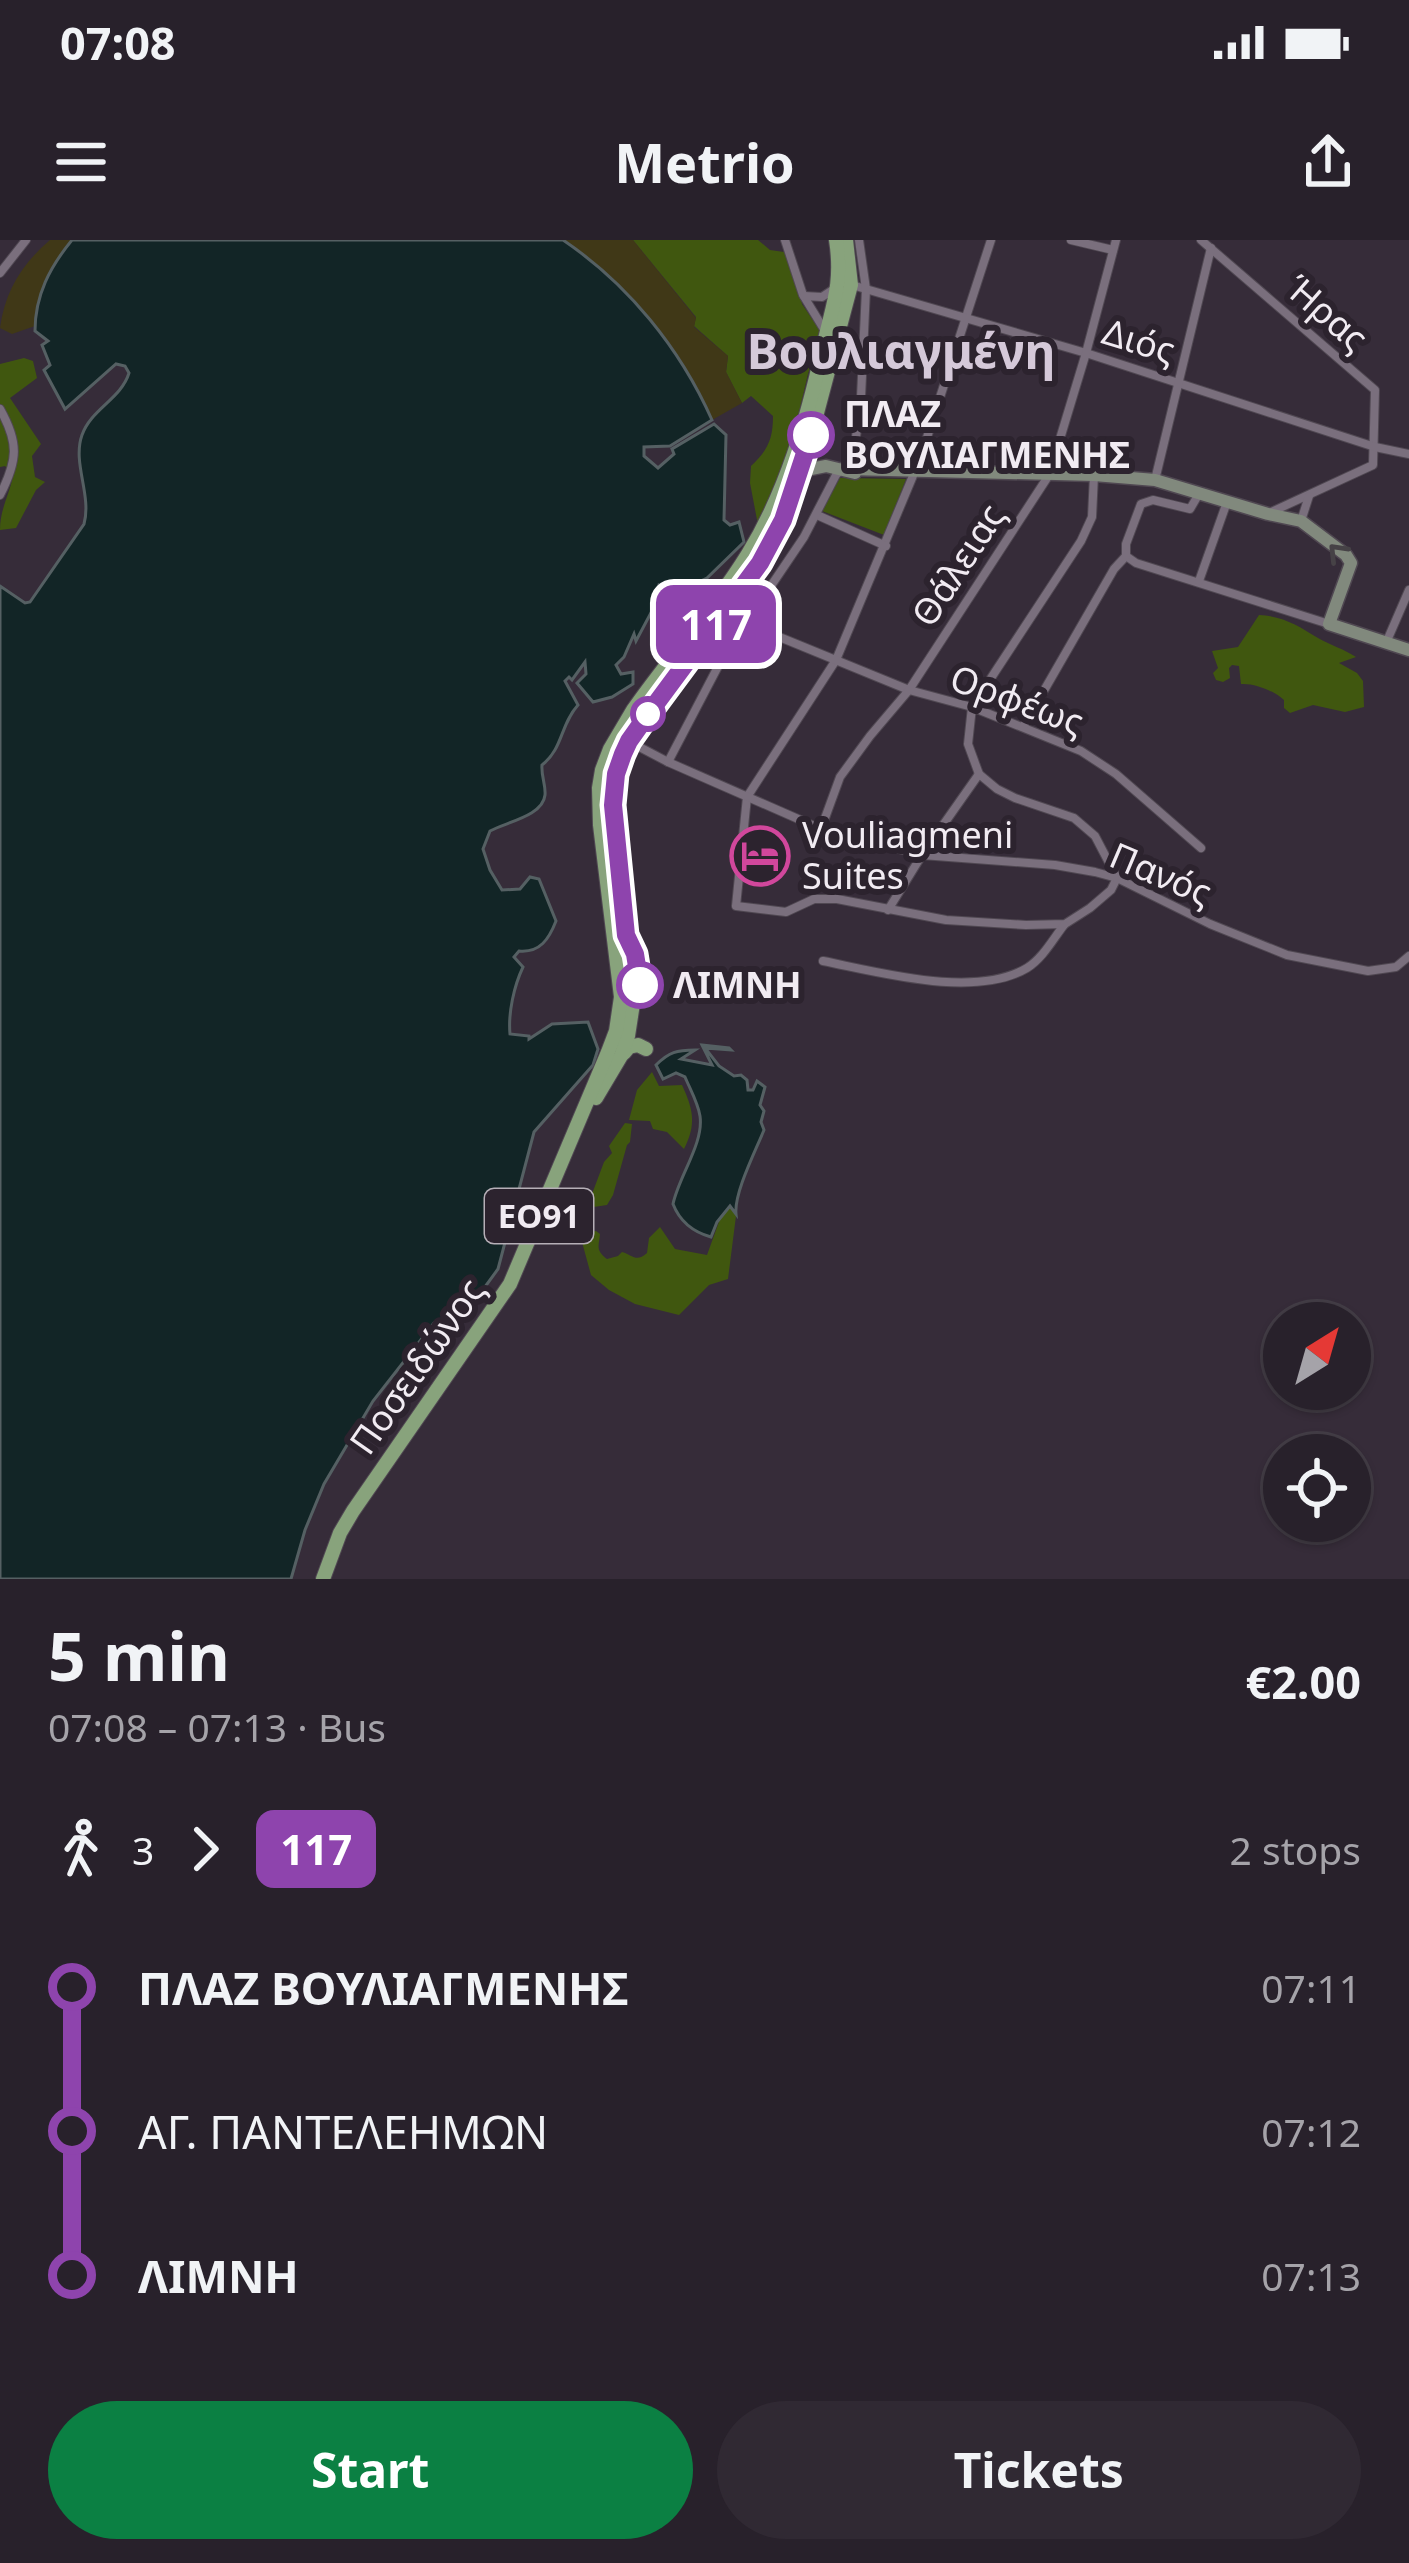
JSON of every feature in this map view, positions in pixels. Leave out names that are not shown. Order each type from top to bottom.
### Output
[{"type":"main road","name":"Ποσειδώνος","points":[[623,737],[723,614],[760,563],[783,520],[826,333],[852,286],[836,240]]},
{"type":"main road","name":"Ποσειδώνος","points":[[582,1117],[621,1057],[625,1020],[598,806],[602,770],[735,574],[799,457],[852,286],[846,240]]},
{"type":"main road","name":"Ποσειδώνος","points":[[323,1579],[352,1511],[511,1284],[625,1020]]},
{"type":"main road","points":[[621,1057],[632,1046],[646,1049]]},
{"type":"street","points":[[0,272],[26,240]]},
{"type":"street","points":[[785,240],[803,295],[826,333]]},
{"type":"street","points":[[668,762],[723,657],[850,459],[860,423],[852,286],[859,240]]},
{"type":"street","points":[[991,240],[886,546],[836,660],[747,797],[736,905],[787,912],[814,899],[837,899],[946,920],[1065,924]]},
{"type":"street","points":[[1071,240],[1114,245]]},
{"type":"street","name":"Ήρας","points":[[1201,240],[1375,390],[1375,447]]},
{"type":"street","name":"Θάλειας","points":[[820,830],[840,776],[909,690],[1049,475],[1114,245]]},
{"type":"street","points":[[1155,480],[1211,248]]},
{"type":"street","points":[[803,295],[822,297],[852,286]]},
{"type":"street","name":"Διός","points":[[852,286],[1409,454]]},
{"type":"street","points":[[0,409],[15,440],[0,495]]},
{"type":"street","points":[[1268,514],[1369,470],[1375,447]]},
{"type":"street","points":[[799,457],[821,468],[1155,480],[1301,521],[1351,563],[1329,624]]},
{"type":"street","points":[[823,961],[946,982],[989,980],[1025,969],[1065,924],[1111,890],[1118,878],[1095,836],[1074,818],[997,789],[979,774],[968,743],[972,707],[1081,541],[1091,517],[1094,476]]},
{"type":"street","points":[[1023,727],[1126,556],[1141,504],[1153,500],[1190,508],[1200,492]]},
{"type":"street","points":[[1301,521],[1309,496]]},
{"type":"street","points":[[1199,581],[1227,502]]},
{"type":"street","points":[[817,514],[886,546]]},
{"type":"street","points":[[1126,556],[1409,650]]},
{"type":"street","points":[[1386,643],[1409,590]]},
{"type":"street","name":"Ορφέως","points":[[723,614],[909,690],[972,707],[1098,761],[1201,848]]},
{"type":"street","points":[[623,737],[747,797]]},
{"type":"street","points":[[888,910],[979,774]]},
{"type":"street","name":"Πανός","points":[[747,797],[820,830],[922,855],[1055,865],[1118,878],[1287,956],[1368,971],[1396,967],[1409,956]]},
{"type":"green space","points":[[633,240],[758,240],[770,250],[784,252],[800,287],[802,304],[821,332],[791,447],[758,525],[751,466],[768,444],[773,416],[751,396],[742,403],[726,372],[728,356],[694,326],[696,317]]},
{"type":"green space","points":[[24,358],[33,361],[37,378],[10,398],[41,444],[32,456],[35,477],[45,482],[16,528],[0,530],[13,476],[5,466],[0,467],[0,364]]},
{"type":"green space","points":[[840,478],[906,479],[884,535],[822,511]]},
{"type":"green space","points":[[1259,615],[1290,622],[1356,657],[1339,663],[1363,681],[1364,707],[1345,712],[1313,705],[1290,713],[1275,694],[1241,684],[1239,666],[1229,668],[1230,678],[1216,680],[1213,673],[1218,668],[1212,651],[1238,647]]},
{"type":"green space","points":[[652,1072],[659,1086],[682,1085],[686,1094],[692,1124],[684,1149],[667,1132],[653,1129],[650,1121],[629,1120],[637,1090]]},
{"type":"green space","points":[[625,1123],[632,1124],[630,1142],[613,1195],[607,1205],[587,1208],[580,1226],[583,1233],[600,1234],[603,1256],[607,1259],[622,1252],[643,1256],[649,1238],[660,1227],[675,1249],[707,1255],[720,1219],[731,1207],[736,1216],[728,1279],[709,1285],[679,1315],[635,1304],[591,1275],[576,1220],[612,1153],[609,1146]]},
{"type":"sand","points":[[50,240],[72,240],[47,281],[35,326],[12,334],[0,328],[11,290]]},
{"type":"sand","points":[[563,240],[633,240],[696,318],[694,327],[728,356],[726,372],[742,403],[712,420],[684,368],[650,320],[609,277]]},
{"type":"shaded area","points":[[72,240],[563,240],[609,277],[650,320],[684,368],[712,420],[670,446],[644,447],[644,456],[658,468],[674,454],[672,449],[714,424],[726,435],[724,520],[730,525],[739,522],[744,542],[707,578],[677,592],[659,585],[636,641],[634,634],[616,665],[621,674],[633,672],[633,684],[593,702],[577,683],[586,674],[585,662],[572,680],[565,681],[578,705],[554,752],[542,765],[543,802],[531,813],[490,831],[483,849],[502,890],[520,889],[530,877],[539,879],[556,921],[543,944],[514,957],[523,967],[512,1000],[510,1034],[529,1039],[552,1024],[588,1022],[598,1049],[593,1065],[534,1132],[498,1269],[474,1302],[434,1323],[373,1401],[324,1484],[291,1579],[0,1579],[0,586],[30,602],[84,524],[82,435],[129,373],[116,364],[65,409],[44,370],[50,365],[42,345],[48,341],[35,331],[38,305],[51,271]]},
{"type":"shaded area","points":[[702,1045],[729,1048],[705,1048],[719,1066],[747,1080],[748,1090],[757,1081],[765,1087],[760,1105],[764,1130],[742,1184],[736,1214],[730,1206],[711,1237],[688,1225],[673,1204],[698,1137],[698,1106],[685,1077],[676,1073],[663,1079],[656,1065],[674,1053],[695,1050],[681,1059],[712,1065]]},
{"type":"bus line","name":"117","points":[[640,985],[626,935],[613,805],[616,774],[629,741],[770,546],[811,435]]},
{"type":"place","name":"ΠΛΑΖ ΒΟΥΛΙΑΓΜΕΝΗΣ","points":[[811,435]]},
{"type":"place","name":"Vouliagmeni Suites","points":[[760,856]]},
{"type":"place","name":"ΛΙΜΝΗ","points":[[640,985]]},
{"type":"district","name":"Βουλιαγμένη","points":[[901,352]]}]
